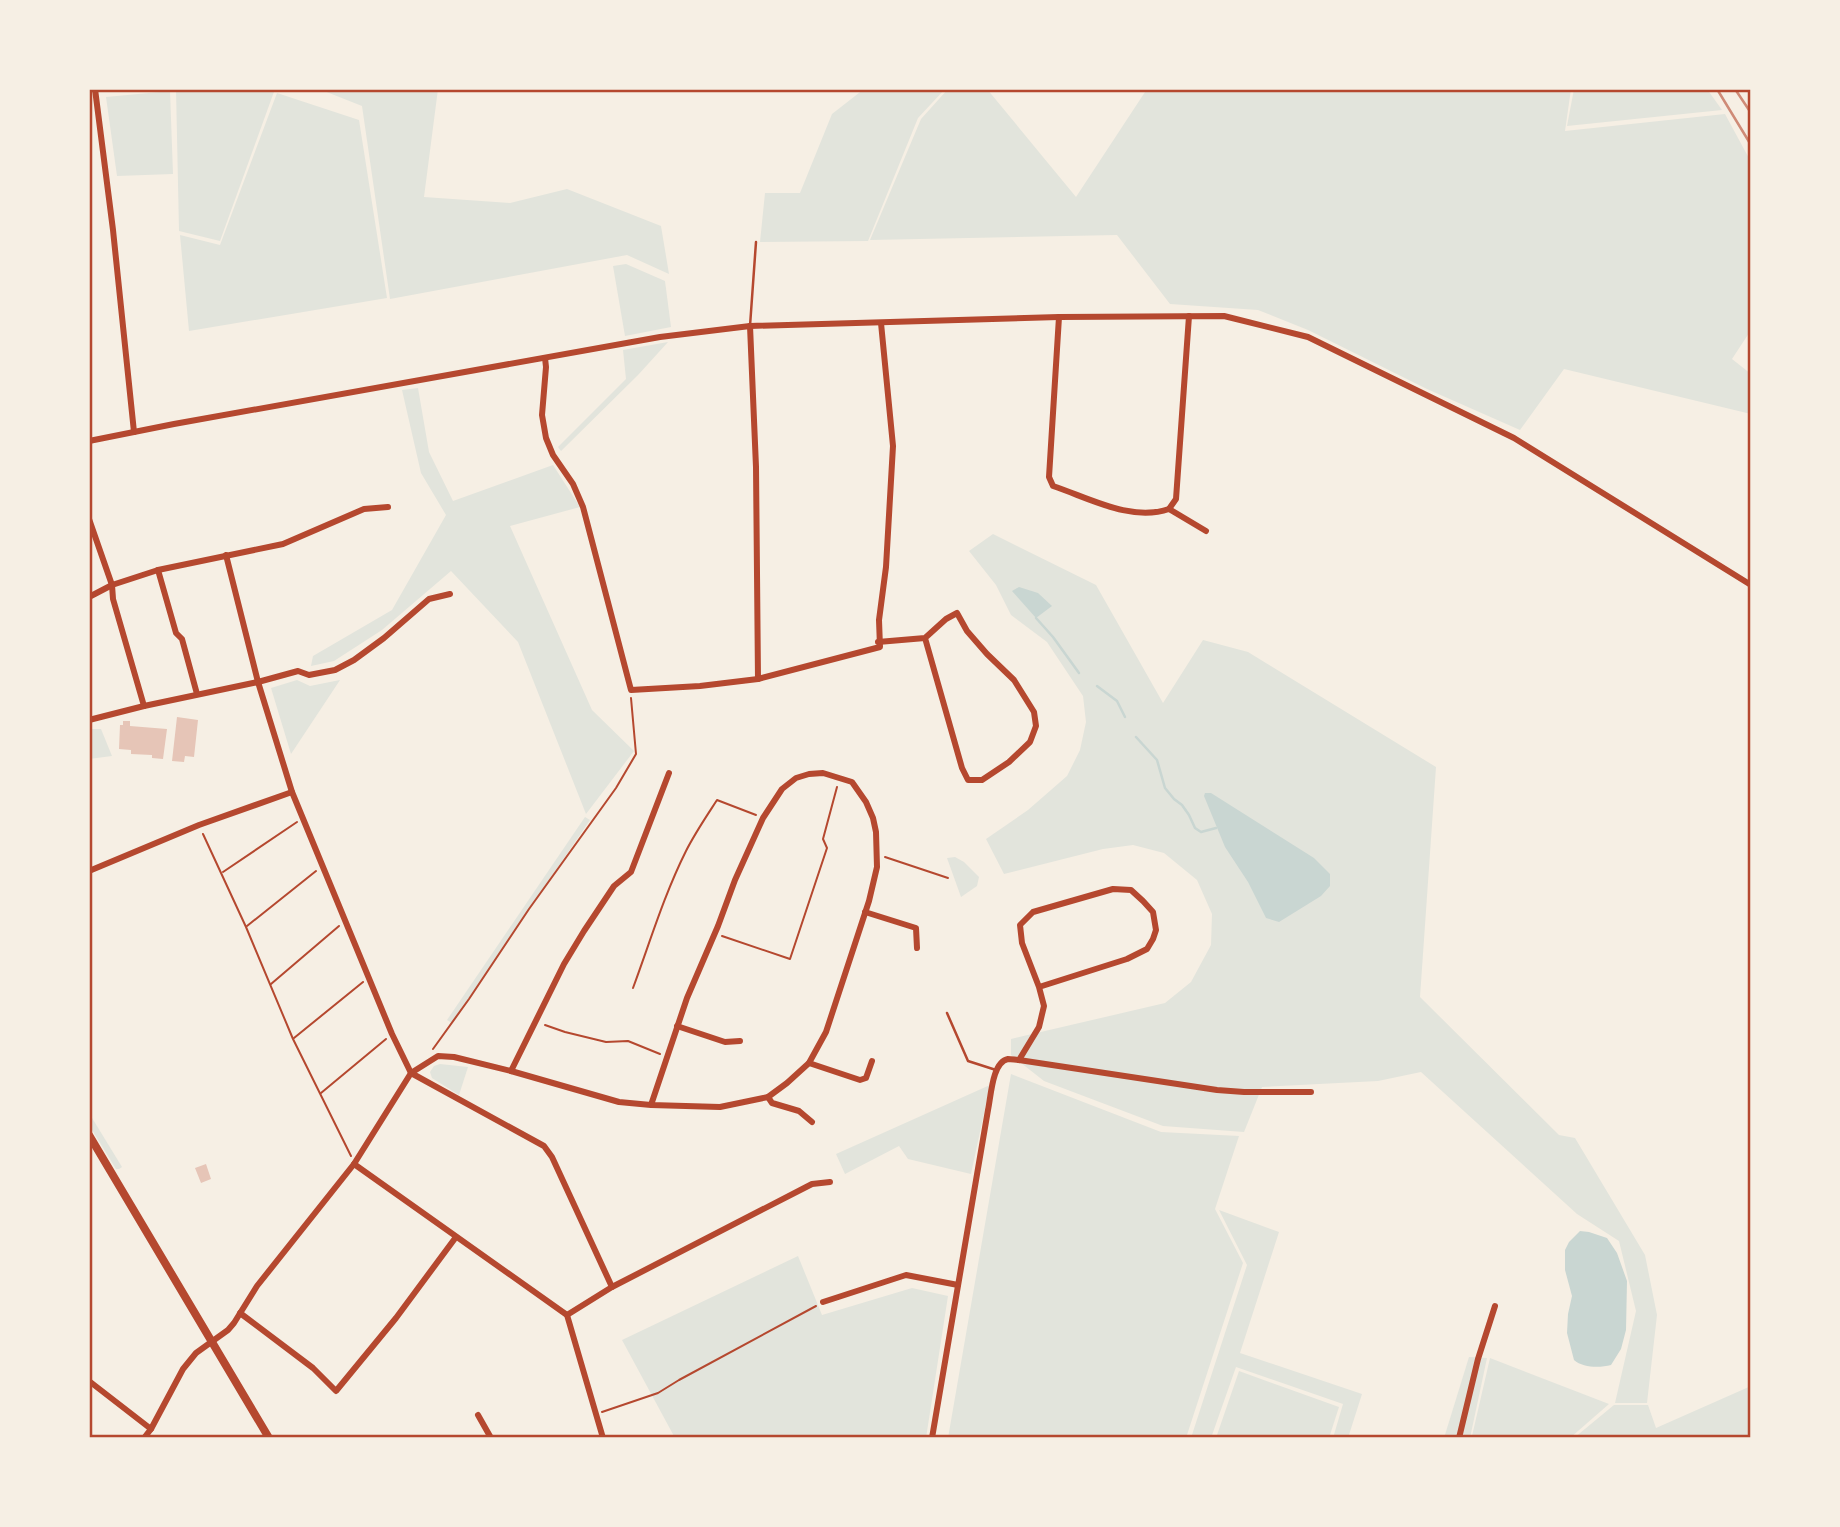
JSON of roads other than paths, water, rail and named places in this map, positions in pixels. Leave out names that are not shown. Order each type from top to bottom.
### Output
[{"type":"main road","points":[[89,1135],[270,1438]]},
{"type":"street","points":[[95,89],[134,432]]},
{"type":"street","points":[[1059,317],[1049,477],[1053,486],[1122,510],[1158,512],[1169,509],[1176,499],[1189,316]]},
{"type":"street","points":[[89,441],[660,337],[750,326],[1059,317],[1224,316],[1307,337],[1514,438],[1751,585]]},
{"type":"street","points":[[879,644],[894,446],[881,323]]},
{"type":"street","points":[[750,326],[756,481],[758,679]]},
{"type":"street","points":[[545,358],[542,415],[546,438],[583,507],[631,690],[758,679],[879,644],[925,638],[957,613],[967,631],[1014,680],[1034,712],[1036,726],[1030,742],[1009,762],[982,780],[968,780],[962,768],[925,638]]},
{"type":"street","points":[[89,597],[112,585],[158,570],[283,544],[364,509],[388,507]]},
{"type":"street","points":[[1169,509],[1206,531]]},
{"type":"street","points":[[89,519],[112,585],[113,599],[144,706]]},
{"type":"street","points":[[226,555],[258,682],[292,792],[392,1034],[411,1073],[544,1146],[552,1157],[612,1286]]},
{"type":"street","points":[[158,570],[176,632],[182,639],[197,695]]},
{"type":"street","points":[[89,720],[298,671],[309,675],[335,670],[384,638],[429,599],[450,594]]},
{"type":"street","points":[[511,1071],[564,964],[614,886],[631,872],[669,773]]},
{"type":"street","points":[[144,1438],[183,1369],[196,1353],[228,1329],[257,1286],[354,1164],[411,1073],[438,1056],[454,1057],[511,1071],[619,1102],[651,1105],[720,1107],[768,1097],[788,1083],[809,1063],[826,1032],[877,867],[876,832],[866,802],[852,782],[823,773],[796,778],[782,789],[763,818],[735,880],[677,1026],[651,1105]]},
{"type":"street","points":[[89,871],[199,825],[292,792]]},
{"type":"street","points":[[1020,1060],[1039,1027],[1044,1006],[1022,943],[1020,925],[1033,912],[1113,889],[1131,891],[1153,912],[1156,930],[1147,949],[1127,959],[1039,987]]},
{"type":"street","points":[[865,912],[916,928],[917,948]]},
{"type":"street","points":[[677,1026],[725,1042],[740,1041]]},
{"type":"street","points":[[932,1438],[996,1070],[1000,1064],[1006,1059],[1020,1060],[1217,1090],[1311,1092]]},
{"type":"street","points":[[809,1063],[860,1080],[866,1078],[872,1061]]},
{"type":"street","points":[[768,1097],[772,1102],[799,1111],[812,1122]]},
{"type":"street","points":[[354,1164],[567,1315],[603,1438]]},
{"type":"street","points":[[567,1315],[612,1286],[813,1184],[830,1182]]},
{"type":"street","points":[[240,1313],[313,1368],[336,1391],[396,1318],[456,1237]]},
{"type":"street","points":[[823,1302],[906,1275],[958,1285]]},
{"type":"street","points":[[1459,1438],[1494,1306]]},
{"type":"street","points":[[89,1381],[151,1429]]},
{"type":"street","points":[[478,1415],[491,1438]]},
{"type":"lane","points":[[750,326],[756,242]]},
{"type":"lane","points":[[947,1013],[968,1061],[996,1070]]},
{"type":"waterway","points":[[1036,618],[1079,673]]},
{"type":"waterway","points":[[1097,686],[1117,701],[1125,717]]},
{"type":"waterway","points":[[1136,737],[1157,760],[1165,788],[1182,805],[1195,828],[1201,832],[1216,828]]},
{"type":"railway","points":[[1717,89],[1751,145]]},
{"type":"railway","points":[[1735,89],[1751,113]]}]
